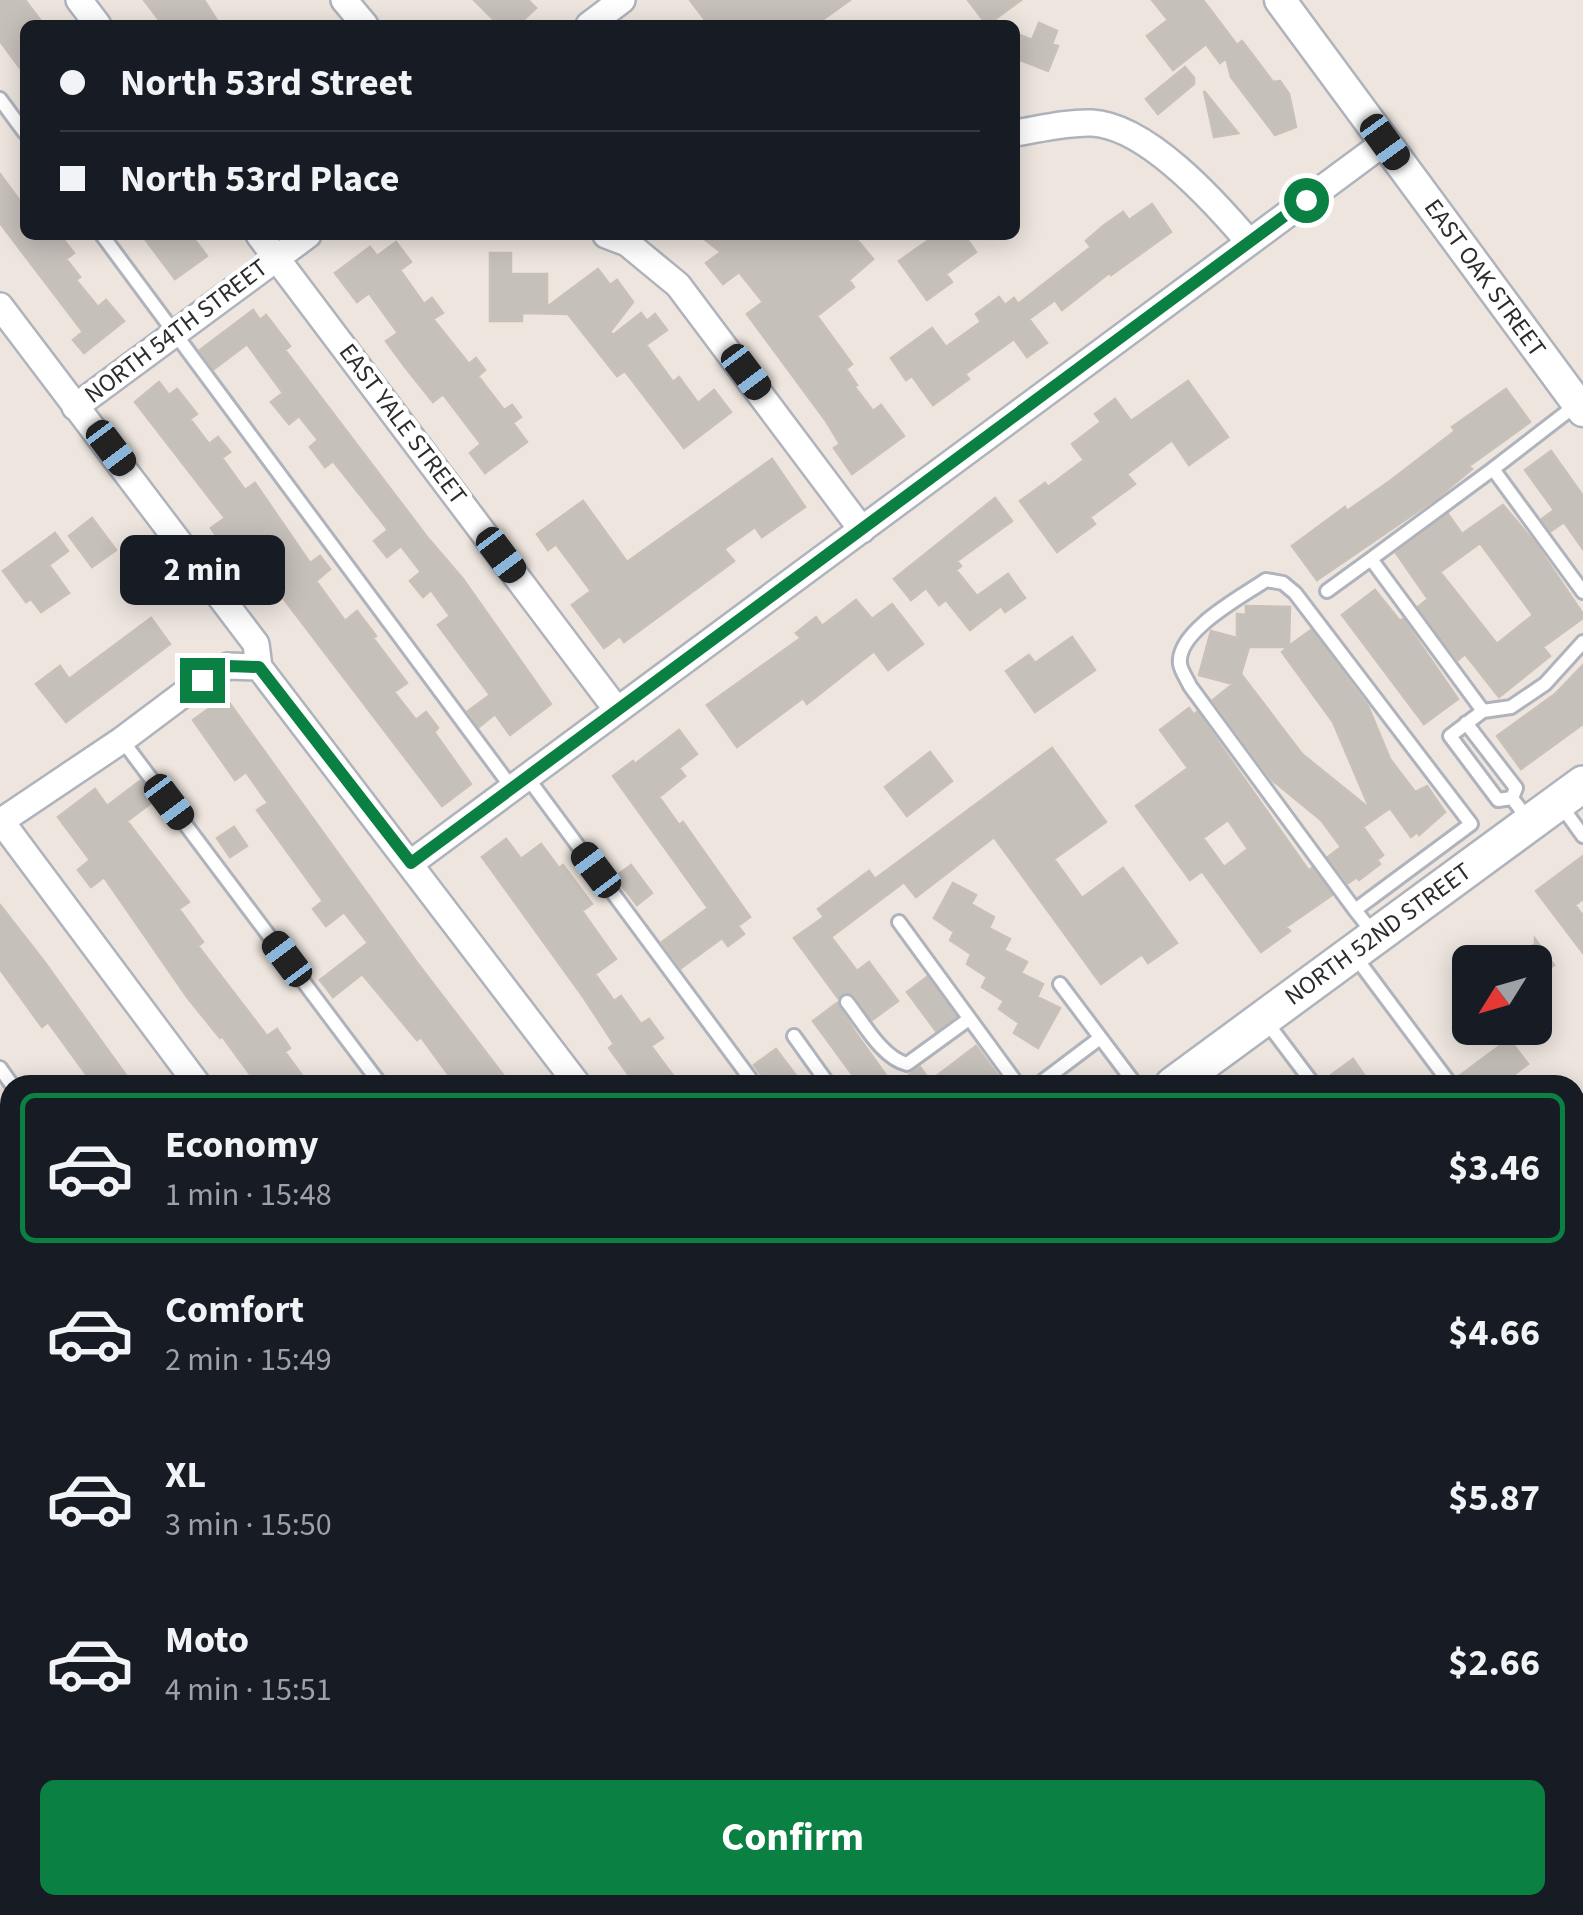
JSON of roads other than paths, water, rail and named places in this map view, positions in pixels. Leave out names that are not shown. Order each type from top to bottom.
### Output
[{"type":"main road","name":"NORTH 52ND STREET","points":[[1187,1075],[1264,1018],[1361,933],[1481,837],[1546,802]]},
{"type":"street","points":[[79,0],[94,20]]},
{"type":"street","points":[[344,0],[361,20]]},
{"type":"street","points":[[596,20],[622,0]]},
{"type":"street","name":"EAST OAK STREET","points":[[1280,0],[1580,408]]},
{"type":"street","points":[[1020,132],[1091,123],[1134,136],[1209,198],[1249,242]]},
{"type":"street","points":[[411,863],[1385,142]]},
{"type":"street","name":"EAST YALE STREET","points":[[262,240],[618,710]]},
{"type":"street","name":"NORTH 54TH STREET","points":[[75,406],[300,240]]},
{"type":"street","points":[[619,240],[652,261],[678,285],[862,530]]},
{"type":"street","points":[[0,306],[256,644],[259,667],[570,1075]]},
{"type":"street","points":[[190,1075],[0,822],[122,740],[202,680],[228,666],[259,667]]},
{"type":"lane","points":[[0,100],[20,126]]},
{"type":"lane","points":[[106,240],[747,1075]]},
{"type":"lane","points":[[1328,591],[1541,431],[1580,408]]},
{"type":"lane","points":[[1493,469],[1583,592]]},
{"type":"lane","points":[[1371,559],[1483,711]]},
{"type":"lane","points":[[1445,1075],[1361,933],[1190,686],[1180,666],[1181,651],[1208,620],[1266,580],[1283,584],[1295,593],[1481,837]]},
{"type":"lane","points":[[1546,802],[1498,800],[1450,736],[1483,711],[1520,702],[1545,684],[1583,642]]},
{"type":"lane","points":[[1466,723],[1516,788],[1546,802],[1583,836]]},
{"type":"lane","points":[[122,740],[373,1075]]},
{"type":"lane","points":[[898,922],[1011,1075]]},
{"type":"lane","points":[[1060,984],[1128,1075]]},
{"type":"lane","points":[[848,1002],[891,1057],[901,1064],[907,1064],[970,1019]]},
{"type":"lane","points":[[1264,1018],[1307,1075]]},
{"type":"lane","points":[[794,1036],[823,1075]]},
{"type":"lane","points":[[1050,1075],[1100,1038]]}]
